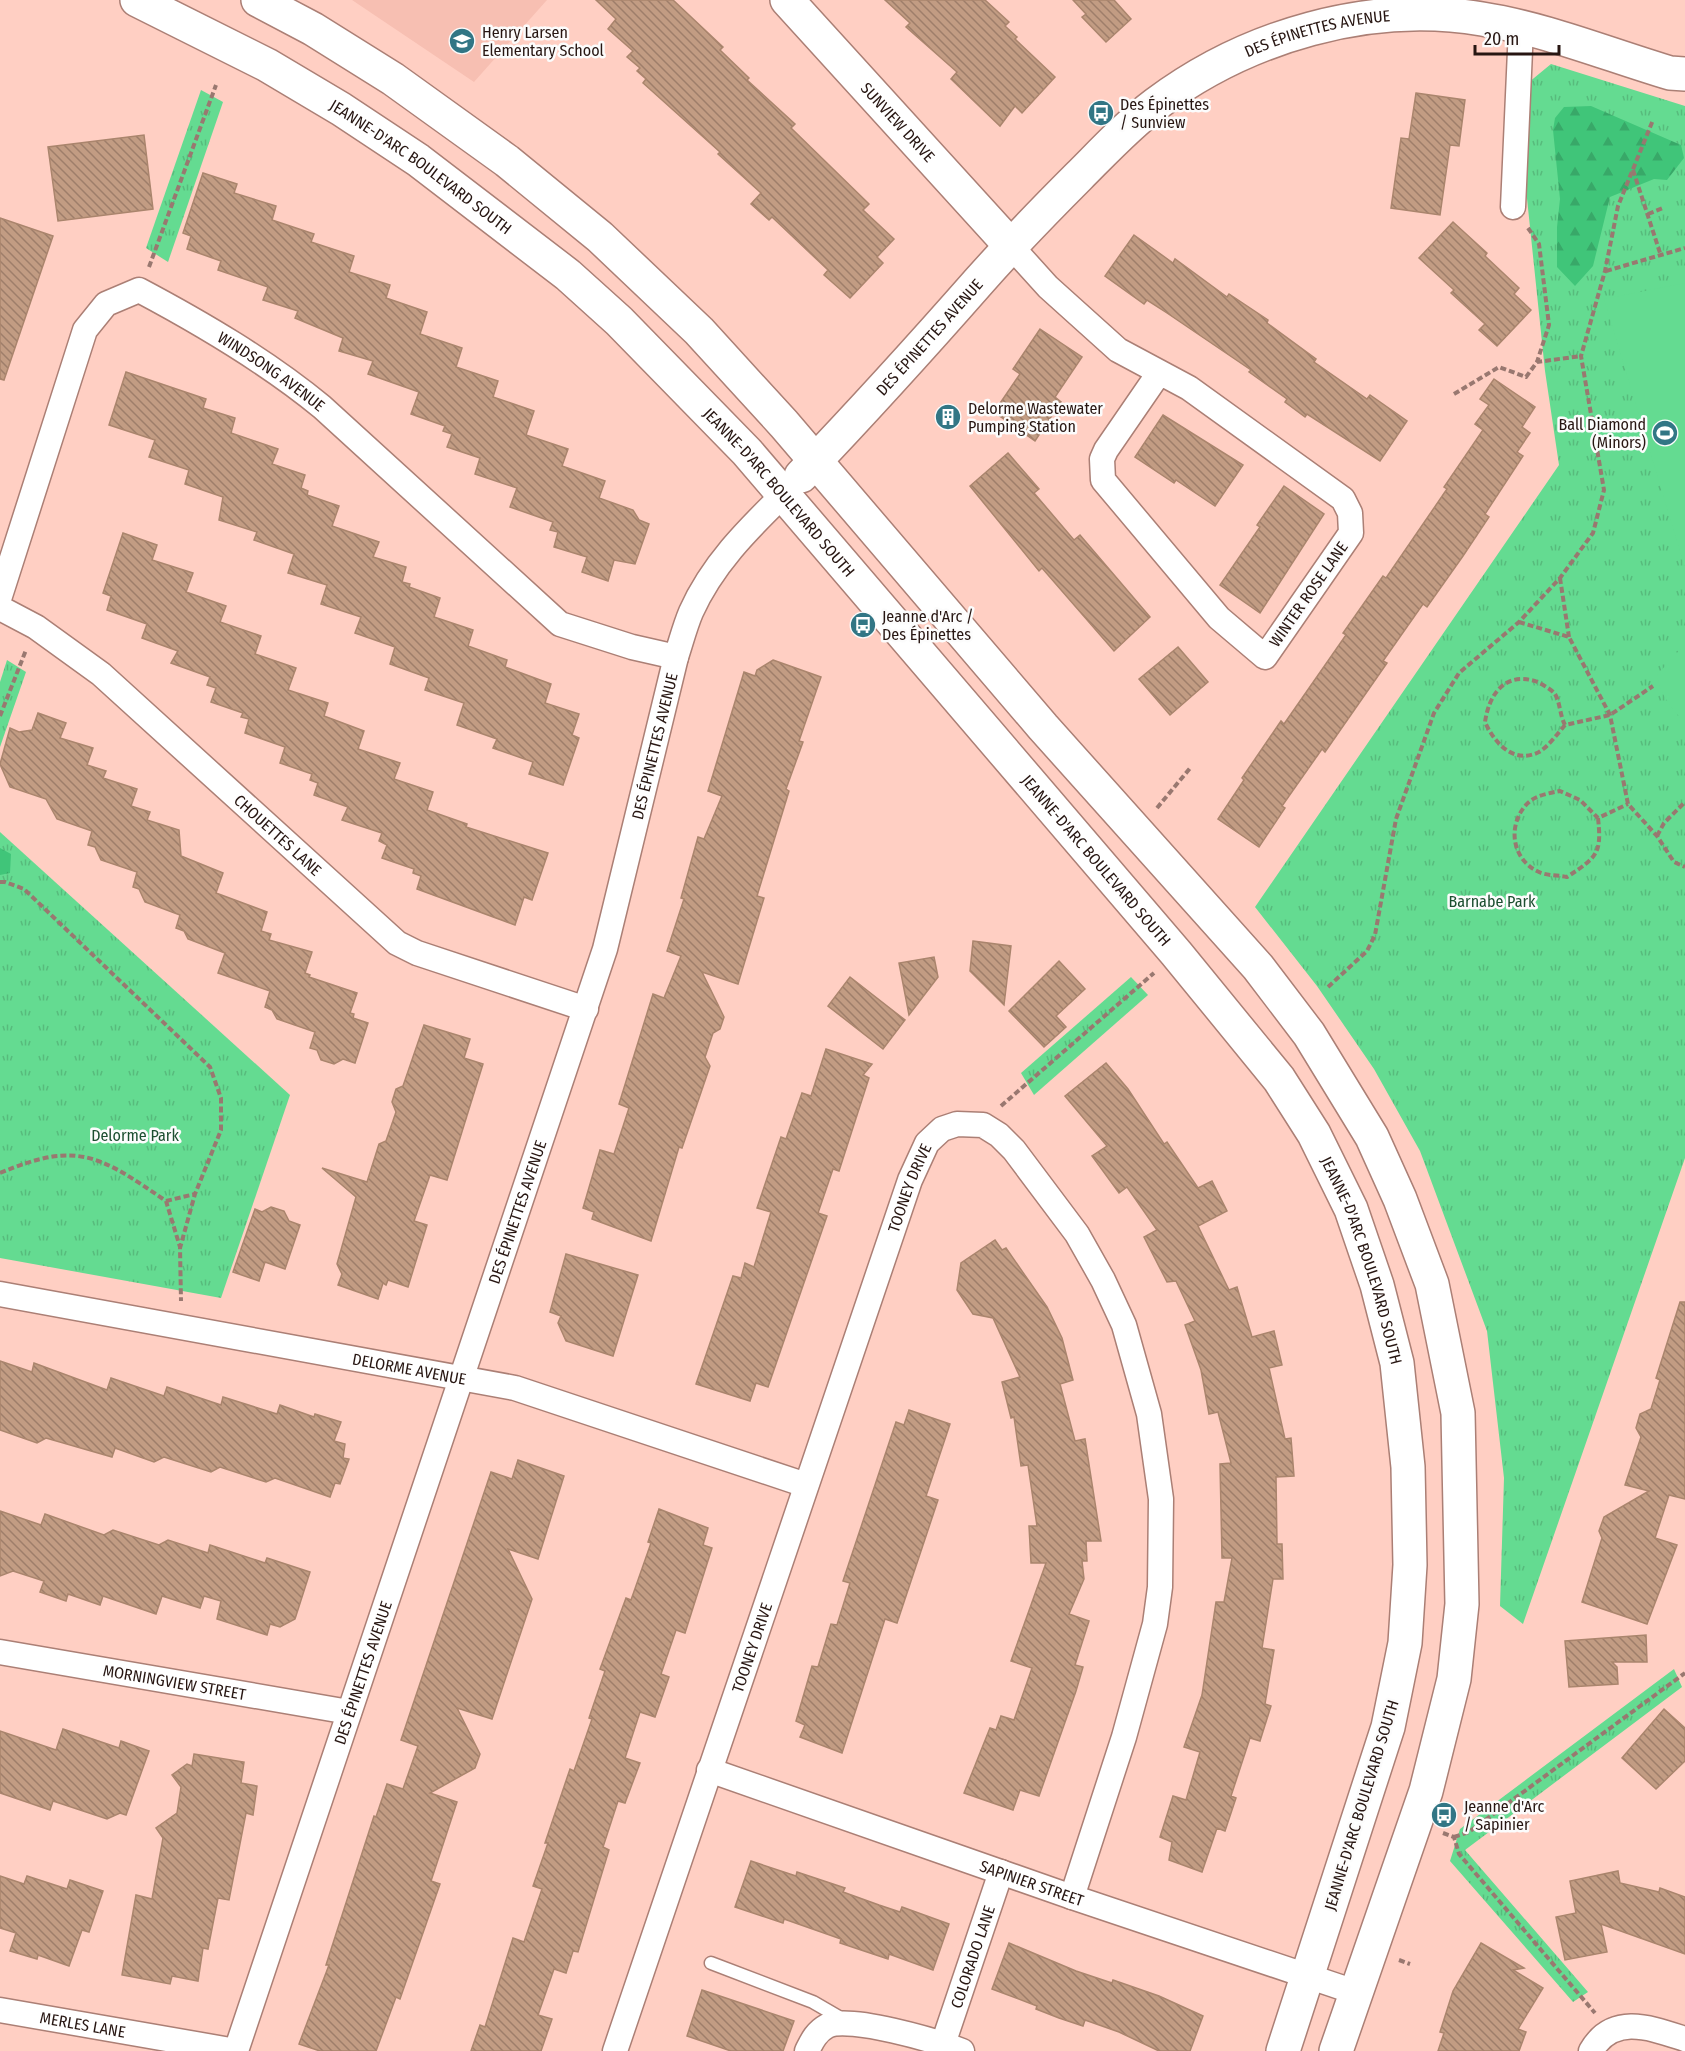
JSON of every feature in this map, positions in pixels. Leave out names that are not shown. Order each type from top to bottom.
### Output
[{"type":"main road","name":"JEANNE-D'ARC BOULEVARD SOUTH","points":[[137,0],[198,29],[341,109],[418,160],[483,207],[568,275],[618,321],[701,402],[1176,953],[1279,1079],[1314,1134],[1351,1209],[1377,1285],[1397,1363],[1408,1467],[1410,1564],[1405,1643],[1388,1727],[1283,2051]]},
{"type":"main road","points":[[258,0],[313,29],[393,79],[556,199],[600,237],[699,331],[1136,831],[1258,967],[1309,1034],[1372,1137],[1400,1199],[1432,1284],[1458,1413],[1462,1604],[1454,1679],[1426,1791],[1336,2051]]},
{"type":"main road","name":"SUNVIEW DRIVE","points":[[787,0],[1010,245]]},
{"type":"main road","name":"DES ÉPINETTES AVENUE","points":[[783,495],[1010,245],[1115,140],[1155,105],[1228,60],[1303,31],[1351,20],[1419,15],[1480,19],[1521,28],[1680,77]]},
{"type":"street","points":[[1514,207],[1521,28]]},
{"type":"street","name":"WINTER ROSE LANE","points":[[1010,245],[1048,287],[1118,350],[1189,388],[1343,499],[1350,513],[1351,533],[1265,657],[1219,618],[1103,480],[1102,459],[1106,450],[1159,373]]},
{"type":"street","points":[[0,596],[85,330],[106,304],[139,290]]},
{"type":"street","name":"WINDSONG AVENUE","points":[[139,290],[188,316],[285,376],[560,624],[632,647],[676,657]]},
{"type":"street","name":"DES ÉPINETTES AVENUE","points":[[236,2051],[605,949],[676,657],[691,613],[713,572],[732,547],[783,495]]},
{"type":"street","name":"CHOUETTES LANE","points":[[0,608],[36,627],[101,674],[397,942],[417,953],[586,1009]]},
{"type":"street","name":"TOONEY DRIVE","points":[[615,2051],[910,1180],[927,1143],[942,1129],[972,1123],[983,1125]]},
{"type":"street","points":[[983,1125],[1014,1150],[1047,1190],[1077,1234],[1103,1280],[1124,1325],[1149,1414],[1157,1457],[1162,1543],[1155,1624],[1124,1737],[1071,1897]]},
{"type":"street","name":"DELORME AVENUE","points":[[0,1294],[515,1388],[806,1485]]},
{"type":"street","name":"MORNINGVIEW STREET","points":[[0,1653],[349,1712]]},
{"type":"street","name":"SAPINIER STREET","points":[[709,1770],[1071,1897],[1355,1992]]},
{"type":"street","name":"COLORADO LANE","points":[[848,2022],[952,2047],[1001,1872]]},
{"type":"street","name":"MERLES LANE","points":[[0,2010],[236,2051]]},
{"type":"street","points":[[807,2051],[814,2036],[827,2026],[848,2022]]},
{"type":"street","points":[[1591,2051],[1609,2030],[1627,2025],[1646,2026],[1685,2039]]},
{"type":"lane","points":[[711,1963],[813,2002],[848,2022]]},
{"type":"path","points":[[139,290],[152,262],[216,85]]},
{"type":"path","points":[[1328,987],[1367,951],[1375,935],[1396,819],[1434,713],[1459,673],[1519,622],[1560,578],[1593,533],[1604,489],[1581,356],[1605,271],[1618,206],[1653,120]]},
{"type":"path","points":[[1632,169],[1661,256]]},
{"type":"path","points":[[1454,394],[1499,367],[1526,377],[1537,362],[1549,325],[1539,244],[1514,207]]},
{"type":"path","points":[[1648,214],[1663,208]]},
{"type":"path","points":[[1605,271],[1685,248]]},
{"type":"path","points":[[1537,362],[1581,356]]},
{"type":"path","points":[[1560,578],[1569,637],[1610,715],[1628,804],[1657,836],[1674,862],[1685,867]]},
{"type":"path","points":[[1519,622],[1569,637]]},
{"type":"path","points":[[0,716],[36,627]]},
{"type":"path","points":[[1565,725],[1554,693],[1538,682],[1522,678],[1506,682],[1488,702],[1485,722],[1503,750],[1523,756],[1539,752],[1565,725],[1610,715],[1653,686]]},
{"type":"path","points":[[1136,831],[1191,767]]},
{"type":"path","points":[[1560,790],[1580,800],[1598,818],[1600,841],[1592,861],[1567,876],[1541,873],[1521,858],[1514,840],[1514,828],[1518,815],[1530,800],[1560,790]]},
{"type":"path","points":[[1657,836],[1664,823],[1685,802]]},
{"type":"path","points":[[1598,818],[1628,804]]},
{"type":"path","points":[[0,882],[24,889],[210,1067],[221,1098],[221,1130],[195,1194],[180,1248]]},
{"type":"path","points":[[983,1125],[1011,1094],[1176,953]]},
{"type":"path","points":[[0,1173],[26,1162],[60,1153],[100,1160],[166,1201],[180,1248],[182,1326]]},
{"type":"path","points":[[166,1201],[195,1194]]},
{"type":"path","points":[[1415,1820],[1454,1837],[1469,1832],[1685,1673]]},
{"type":"path","points":[[1454,1837],[1459,1854],[1609,2030]]},
{"type":"shaded area","name":"Henry Larsen Elementary School","points":[[352,0],[547,0],[474,82]]},
{"type":"green space","name":"Barnabe Park","points":[[1551,64],[1685,106],[1685,1158],[1523,1624],[1500,1606],[1504,1478],[1487,1331],[1420,1151],[1374,1069],[1317,986],[1255,907],[1559,465],[1545,371],[1516,93]]},
{"type":"green space","points":[[201,90],[223,102],[168,262],[146,248]]},
{"type":"green space","points":[[1591,106],[1681,145],[1684,158],[1667,180],[1654,179],[1610,197],[1593,266],[1575,286],[1557,267],[1560,199],[1553,130],[1555,118],[1564,107]]},
{"type":"green space","name":"Ball Diamond (Minors)","points":[[1685,283],[1685,568],[1604,299]]},
{"type":"green space","points":[[1685,644],[1685,723],[1664,695],[1657,675]]},
{"type":"green space","points":[[7,660],[26,672],[0,747],[0,682]]},
{"type":"green space","name":"Delorme Park","points":[[0,832],[290,1095],[221,1298],[0,1258]]},
{"type":"green space","points":[[0,848],[11,854],[10,873],[0,875]]},
{"type":"green space","points":[[1131,977],[1148,995],[1034,1095],[1021,1073]]},
{"type":"green space","points":[[1674,1669],[1682,1687],[1465,1850],[1588,1992],[1573,2002],[1450,1861],[1460,1829]]},
{"type":"building","points":[[596,0],[673,0],[723,47],[720,50],[749,78],[747,80],[795,124],[791,128],[869,204],[863,210],[894,239],[877,257],[883,263],[850,298],[824,275],[828,270],[772,217],[769,220],[751,204],[761,193],[718,154],[720,152],[643,83],[646,79],[637,71],[640,68],[627,57],[633,51],[608,29],[616,19]]},
{"type":"building","points":[[885,0],[985,0],[1009,22],[1005,26],[1017,37],[1015,39],[1055,77],[1022,113],[1015,106],[1000,126],[951,79],[957,72],[906,27],[910,23]]},
{"type":"building","points":[[1073,0],[1114,0],[1131,19],[1106,42],[1082,17],[1086,14]]},
{"type":"building","points":[[1416,93],[1465,100],[1459,146],[1450,145],[1440,215],[1391,208],[1401,138],[1409,139]]},
{"type":"building","points":[[144,135],[153,209],[58,221],[48,147]]},
{"type":"building","points":[[203,173],[237,184],[234,193],[276,206],[272,220],[314,234],[311,242],[354,256],[349,272],[390,285],[386,298],[427,312],[420,334],[462,348],[456,367],[498,381],[493,397],[534,411],[526,435],[568,449],[562,466],[605,481],[599,498],[633,510],[639,520],[649,524],[635,564],[614,560],[608,581],[582,572],[587,557],[554,547],[558,532],[550,530],[553,522],[510,507],[517,488],[475,474],[480,458],[447,447],[452,434],[443,431],[445,426],[411,414],[419,392],[368,374],[373,361],[339,351],[343,338],[295,318],[298,311],[263,300],[268,287],[218,270],[221,261],[187,249],[191,236],[183,233]]},
{"type":"building","points":[[0,218],[53,236],[4,380],[0,379]]},
{"type":"building","points":[[1453,222],[1487,253],[1485,256],[1519,288],[1514,294],[1531,310],[1497,346],[1479,330],[1485,324],[1451,293],[1454,290],[1419,258]]},
{"type":"building","points":[[1134,235],[1173,263],[1175,259],[1227,297],[1229,294],[1268,320],[1267,323],[1316,359],[1314,362],[1367,399],[1370,395],[1407,421],[1380,461],[1307,414],[1305,417],[1285,402],[1287,399],[1249,372],[1251,370],[1147,300],[1144,304],[1105,276]]},
{"type":"building","points":[[1040,329],[1082,357],[1055,397],[1061,402],[1035,441],[994,412],[1020,374],[1013,369]]},
{"type":"building","points":[[126,372],[206,399],[203,408],[235,418],[231,433],[278,449],[272,464],[305,475],[301,488],[308,491],[307,495],[339,506],[332,526],[379,542],[373,557],[406,567],[402,582],[410,584],[409,587],[440,598],[434,617],[473,630],[468,646],[507,660],[505,667],[551,684],[545,703],[579,714],[572,735],[579,738],[563,785],[529,774],[533,762],[493,748],[497,739],[457,725],[464,703],[425,690],[429,678],[390,664],[395,647],[355,633],[361,617],[321,604],[327,585],[288,573],[294,554],[254,540],[257,532],[219,520],[223,497],[185,484],[189,470],[149,457],[155,440],[109,425]]},
{"type":"building","points":[[1494,379],[1535,407],[1522,427],[1530,433],[1517,452],[1523,456],[1485,514],[1489,517],[1463,556],[1427,607],[1423,604],[1383,661],[1387,663],[1325,752],[1322,749],[1282,806],[1285,808],[1259,847],[1218,819],[1244,780],[1242,778],[1281,721],[1284,724],[1346,635],[1343,633],[1383,576],[1386,578],[1447,489],[1444,487],[1483,430],[1475,424],[1489,405],[1480,399]]},
{"type":"building","points":[[1163,415],[1243,465],[1215,506],[1176,480],[1174,483],[1135,457]]},
{"type":"building","points":[[1008,453],[1039,489],[1034,493],[1074,540],[1080,535],[1150,617],[1114,651],[1042,568],[1039,571],[970,486]]},
{"type":"building","points":[[1284,486],[1324,514],[1260,613],[1220,585],[1260,527],[1257,525]]},
{"type":"building","points":[[123,533],[157,545],[152,560],[193,573],[186,592],[226,606],[220,622],[261,636],[255,654],[296,668],[288,690],[328,703],[324,716],[364,731],[358,749],[400,763],[394,779],[433,792],[427,810],[467,824],[466,827],[548,853],[532,900],[524,897],[515,925],[417,889],[421,876],[413,873],[414,869],[382,858],[387,845],[379,841],[382,833],[342,820],[348,807],[314,795],[318,783],[310,780],[312,774],[280,763],[285,747],[245,733],[249,719],[241,717],[243,713],[211,702],[216,688],[207,685],[210,677],[171,663],[178,651],[142,638],[147,624],[107,610],[111,596],[103,593]]},
{"type":"building","points":[[1178,647],[1208,682],[1170,715],[1139,679]]},
{"type":"building","points":[[773,660],[821,677],[799,741],[803,742],[786,789],[789,791],[757,896],[764,898],[738,984],[702,972],[724,1017],[720,1029],[713,1033],[705,1057],[710,1066],[682,1148],[679,1147],[651,1241],[592,1219],[594,1212],[583,1208],[600,1150],[614,1154],[629,1108],[619,1104],[653,994],[664,998],[681,956],[667,951],[684,899],[681,898],[698,837],[704,839],[722,796],[708,791],[744,672],[755,676],[757,670]]},
{"type":"building","points":[[38,713],[66,723],[60,738],[93,748],[87,765],[106,771],[103,778],[137,789],[131,806],[150,812],[147,820],[179,830],[181,856],[223,873],[216,893],[267,912],[261,931],[271,934],[269,940],[312,952],[305,973],[310,975],[309,977],[357,993],[350,1013],[354,1014],[353,1018],[368,1023],[355,1063],[343,1059],[334,1064],[321,1060],[317,1050],[310,1048],[315,1032],[277,1019],[272,1010],[265,1007],[270,991],[218,973],[225,953],[188,939],[184,931],[176,928],[180,915],[145,902],[139,889],[133,887],[137,872],[101,860],[95,847],[88,845],[92,831],[57,819],[46,799],[10,787],[0,764],[10,728],[19,732],[32,730]]},
{"type":"building","points":[[973,941],[1011,946],[1004,1005],[970,971]]},
{"type":"building","points":[[934,957],[938,977],[909,1015],[899,963]]},
{"type":"building","points":[[1059,961],[1085,989],[1056,1016],[1066,1027],[1044,1047],[1009,1011]]},
{"type":"building","points":[[850,977],[905,1020],[883,1049],[828,1006]]},
{"type":"building","points":[[424,1025],[470,1039],[464,1058],[483,1064],[447,1180],[430,1175],[414,1221],[427,1225],[408,1287],[388,1280],[386,1285],[383,1283],[378,1299],[338,1285],[342,1274],[337,1264],[356,1197],[322,1168],[367,1182],[379,1144],[386,1141],[396,1112],[392,1102],[396,1089],[403,1086]]},
{"type":"building","points":[[826,1049],[872,1064],[863,1075],[869,1078],[839,1171],[833,1169],[818,1213],[827,1216],[768,1387],[756,1383],[750,1401],[696,1384],[733,1276],[741,1278],[745,1263],[754,1267],[771,1212],[757,1208],[781,1137],[786,1139],[802,1093],[811,1096]]},
{"type":"building","points":[[1106,1063],[1128,1089],[1164,1144],[1167,1142],[1198,1188],[1212,1181],[1227,1211],[1198,1226],[1229,1290],[1237,1287],[1252,1337],[1274,1331],[1282,1365],[1269,1368],[1285,1439],[1291,1438],[1294,1476],[1276,1477],[1277,1544],[1282,1544],[1283,1579],[1273,1579],[1262,1648],[1274,1650],[1265,1704],[1271,1706],[1260,1741],[1250,1738],[1231,1796],[1236,1798],[1225,1831],[1217,1828],[1202,1872],[1169,1860],[1172,1842],[1160,1837],[1173,1796],[1186,1800],[1200,1752],[1184,1747],[1202,1695],[1216,1602],[1224,1602],[1232,1558],[1222,1558],[1220,1464],[1231,1463],[1218,1412],[1209,1414],[1201,1370],[1185,1325],[1195,1321],[1176,1281],[1167,1282],[1144,1237],[1157,1230],[1127,1187],[1119,1193],[1092,1156],[1107,1146],[1065,1096]]},
{"type":"building","points":[[271,1207],[284,1211],[289,1221],[300,1225],[285,1269],[265,1262],[259,1281],[233,1272],[255,1209],[262,1212]]},
{"type":"building","points":[[995,1240],[1002,1250],[1006,1248],[1047,1307],[1062,1338],[1073,1380],[1060,1384],[1075,1441],[1085,1439],[1101,1541],[1086,1541],[1087,1561],[1082,1561],[1084,1579],[1069,1614],[1089,1621],[1075,1665],[1083,1667],[1076,1691],[1039,1796],[1020,1790],[1013,1810],[964,1793],[990,1728],[996,1730],[1001,1716],[1014,1720],[1032,1668],[1011,1661],[1046,1563],[1031,1563],[1029,1526],[1037,1526],[1028,1465],[1021,1466],[1014,1417],[1011,1418],[1002,1382],[1020,1377],[993,1318],[973,1314],[957,1290],[961,1263]]},
{"type":"building","points":[[566,1254],[638,1275],[613,1356],[566,1341],[558,1323],[561,1316],[550,1312]]},
{"type":"building","points":[[1680,1302],[1685,1302],[1685,1499],[1669,1495],[1655,1538],[1677,1545],[1647,1624],[1582,1602],[1602,1538],[1599,1531],[1604,1517],[1649,1491],[1625,1485],[1641,1437],[1636,1428],[1640,1414],[1651,1409],[1660,1380],[1656,1378]]},
{"type":"building","points":[[0,1361],[32,1372],[34,1363],[107,1390],[111,1378],[164,1396],[167,1387],[221,1405],[223,1397],[277,1414],[280,1405],[314,1417],[315,1414],[341,1422],[334,1441],[345,1444],[343,1458],[349,1459],[340,1484],[335,1483],[330,1497],[275,1478],[266,1482],[220,1467],[211,1472],[164,1457],[154,1462],[115,1448],[112,1457],[46,1438],[37,1443],[0,1430]]},
{"type":"building","points":[[909,1410],[950,1424],[926,1496],[938,1500],[897,1623],[885,1619],[842,1753],[800,1737],[805,1725],[796,1721],[812,1666],[818,1667],[831,1624],[837,1625],[850,1583],[843,1581],[896,1422],[904,1425]]},
{"type":"building","points":[[518,1460],[564,1476],[538,1559],[508,1549],[532,1599],[492,1719],[457,1708],[480,1754],[475,1768],[430,1793],[457,1802],[431,1881],[440,1884],[400,1999],[396,1997],[376,2051],[320,2051],[299,2044],[329,1965],[326,1965],[374,1816],[376,1817],[387,1784],[403,1789],[418,1746],[401,1740],[491,1472],[512,1479]]},
{"type":"building","points":[[659,1509],[708,1528],[703,1545],[712,1548],[685,1633],[676,1630],[661,1674],[669,1677],[655,1717],[640,1712],[625,1758],[640,1763],[625,1803],[618,1801],[603,1847],[609,1850],[578,1952],[573,1951],[566,1973],[554,1969],[538,2015],[552,2019],[541,2051],[471,2051],[480,2025],[485,2027],[513,1938],[524,1942],[542,1889],[533,1886],[548,1843],[545,1843],[570,1769],[574,1771],[592,1719],[589,1718],[605,1671],[600,1669],[626,1598],[631,1600],[651,1543],[648,1542]]},
{"type":"building","points":[[0,1511],[41,1525],[45,1514],[104,1535],[113,1530],[159,1545],[168,1540],[208,1553],[210,1545],[265,1563],[267,1558],[310,1572],[295,1619],[280,1627],[270,1624],[267,1635],[217,1619],[221,1601],[204,1596],[200,1608],[162,1596],[156,1614],[103,1596],[100,1605],[68,1594],[66,1601],[40,1592],[44,1581],[13,1571],[0,1576]]},
{"type":"building","points":[[1646,1635],[1647,1662],[1612,1662],[1617,1667],[1618,1684],[1569,1687],[1565,1641]]},
{"type":"building","points":[[1664,1709],[1685,1728],[1685,1761],[1656,1789],[1622,1758]]},
{"type":"building","points":[[63,1729],[119,1748],[121,1741],[149,1751],[126,1815],[120,1813],[107,1819],[53,1801],[50,1810],[0,1793],[0,1731],[56,1750]]},
{"type":"building","points":[[194,1754],[244,1762],[241,1783],[257,1786],[253,1815],[246,1813],[229,1900],[218,1898],[208,1949],[203,1948],[198,1981],[172,1976],[170,1984],[122,1975],[136,1895],[152,1899],[163,1838],[156,1828],[177,1813],[181,1787],[172,1775],[187,1764],[192,1766]]},
{"type":"building","points":[[751,1861],[796,1876],[797,1872],[845,1888],[843,1892],[879,1905],[900,1912],[902,1907],[949,1924],[933,1970],[889,1954],[888,1959],[840,1943],[841,1939],[784,1919],[783,1923],[735,1907]]},
{"type":"building","points":[[1618,1871],[1620,1883],[1659,1892],[1660,1888],[1685,1897],[1685,1954],[1601,1924],[1607,1952],[1565,1960],[1556,1917],[1576,1913],[1570,1881]]},
{"type":"building","points":[[0,1876],[24,1884],[27,1876],[67,1889],[70,1880],[103,1891],[89,1932],[82,1930],[69,1966],[38,1955],[37,1959],[10,1951],[16,1933],[0,1928]]},
{"type":"building","points":[[1009,1943],[1076,1971],[1112,1983],[1113,1980],[1159,1996],[1203,2016],[1190,2051],[1159,2051],[1119,2032],[1085,2020],[1083,2026],[1059,2018],[1036,2009],[1037,2006],[992,1989]]},
{"type":"building","points":[[1481,1943],[1524,1968],[1513,1970],[1543,1988],[1518,2029],[1526,2032],[1519,2051],[1438,2051],[1444,2033],[1440,2032],[1453,1991]]},
{"type":"building","points":[[702,1990],[794,2021],[783,2051],[731,2051],[687,2036]]},
{"type":"place","name":"Henry Larsen Elementary School","points":[[462,41]]},
{"type":"place","name":"Des Épinettes / Sunview","points":[[1101,113]]},
{"type":"place","name":"Delorme Wastewater Pumping Station","points":[[948,417]]},
{"type":"place","name":"Ball Diamond (Minors)","points":[[1665,433]]},
{"type":"place","name":"Jeanne d'Arc / Des Épinettes","points":[[863,625]]},
{"type":"place","name":"Jeanne d'Arc / Sapinier","points":[[1444,1815]]}]
